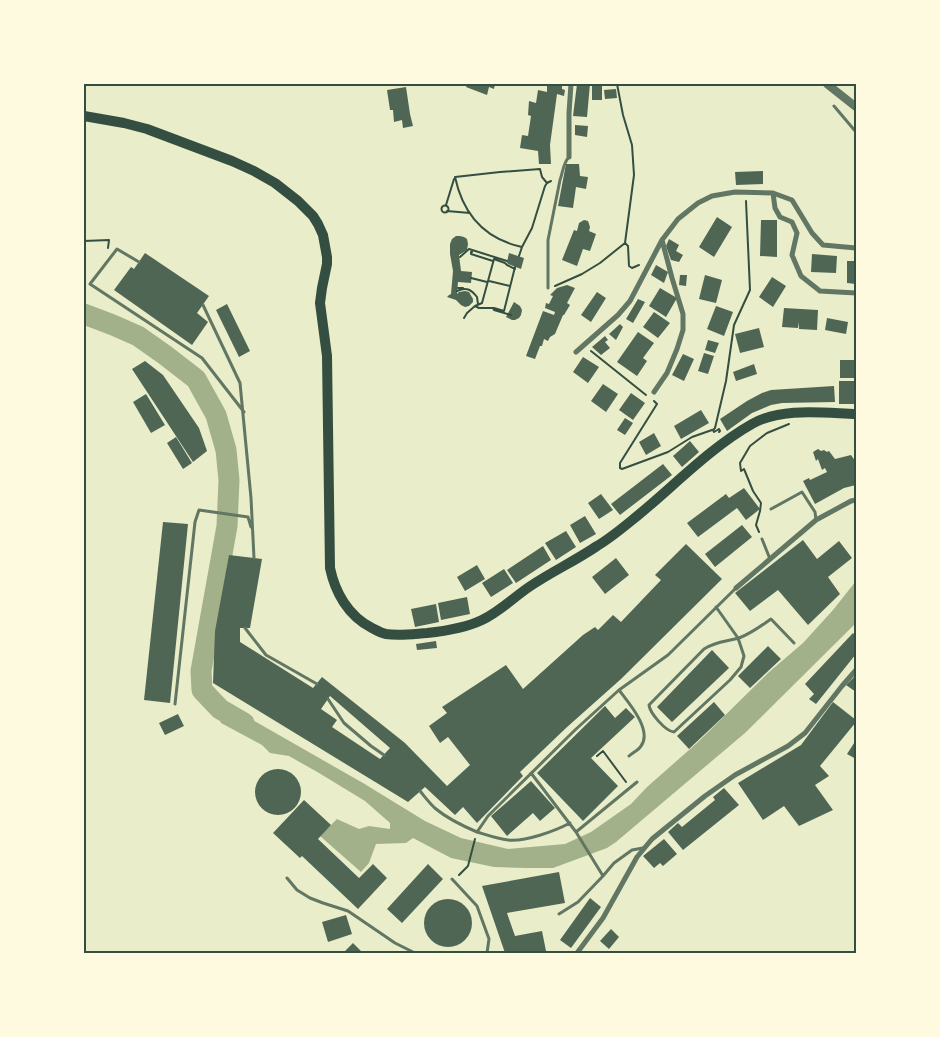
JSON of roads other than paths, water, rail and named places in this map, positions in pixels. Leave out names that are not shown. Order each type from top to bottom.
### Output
[{"type":"main road","points":[[84,116],[147,129],[232,161],[262,175],[286,191],[313,216],[323,235],[327,249],[327,264],[320,303],[327,356],[330,568],[336,588],[348,608],[359,620],[384,634],[402,635],[438,632],[483,620],[535,583],[597,546],[632,520],[725,442],[753,423],[771,416],[790,413],[856,414]]},
{"type":"street","points":[[569,157],[571,84]]},
{"type":"street","points":[[827,84],[856,107]]},
{"type":"street","points":[[576,352],[618,315],[630,301],[662,240],[678,219],[698,203],[712,196],[735,192],[773,193],[792,200],[812,233],[823,245],[856,248]]},
{"type":"street","points":[[773,193],[775,208],[780,217],[792,222],[797,233],[792,255],[801,276],[820,291],[856,293]]},
{"type":"street","points":[[654,392],[667,373],[677,349],[682,330],[683,314],[662,240]]},
{"type":"street","points":[[736,588],[816,520],[856,500]]},
{"type":"street","points":[[577,953],[603,918],[643,848],[705,796],[735,775],[788,746],[800,737],[856,670]]},
{"type":"lane","points":[[834,106],[856,132]]},
{"type":"lane","points":[[548,288],[548,240],[564,164],[569,157]]},
{"type":"lane","points":[[139,262],[117,249],[90,284],[202,358],[244,412]]},
{"type":"lane","points":[[202,305],[240,383],[251,498],[254,558]]},
{"type":"lane","points":[[771,509],[802,492],[815,512],[816,520]]},
{"type":"lane","points":[[174,704],[195,522],[199,510],[248,517],[252,531]]},
{"type":"lane","points":[[762,539],[770,559]]},
{"type":"lane","points":[[477,832],[488,816],[531,773],[619,690],[668,655],[736,588]]},
{"type":"lane","points":[[716,607],[738,638],[744,656],[741,667],[730,680],[674,732],[669,731],[650,711],[648,705],[704,649],[712,644],[738,638],[758,628],[770,619],[794,644]]},
{"type":"lane","points":[[245,628],[266,655],[317,684]]},
{"type":"lane","points":[[619,690],[638,716],[643,728],[644,738],[642,746],[629,756]]},
{"type":"lane","points":[[328,699],[344,723],[384,755]]},
{"type":"lane","points":[[531,773],[570,823],[603,876]]},
{"type":"lane","points":[[576,832],[637,782]]},
{"type":"lane","points":[[420,791],[434,808],[463,826],[477,832],[510,840],[534,837],[559,829],[570,823]]},
{"type":"lane","points":[[559,914],[578,902],[614,863],[632,850],[643,848]]},
{"type":"lane","points":[[287,878],[297,890],[310,898],[348,911],[395,943],[415,953]]},
{"type":"lane","points":[[452,879],[477,906],[489,939],[488,953]]},
{"type":"waterway","points":[[84,314],[138,336],[165,355],[196,379],[216,415],[226,450],[229,480],[227,526],[201,671],[202,690],[220,709],[244,723]]}]
